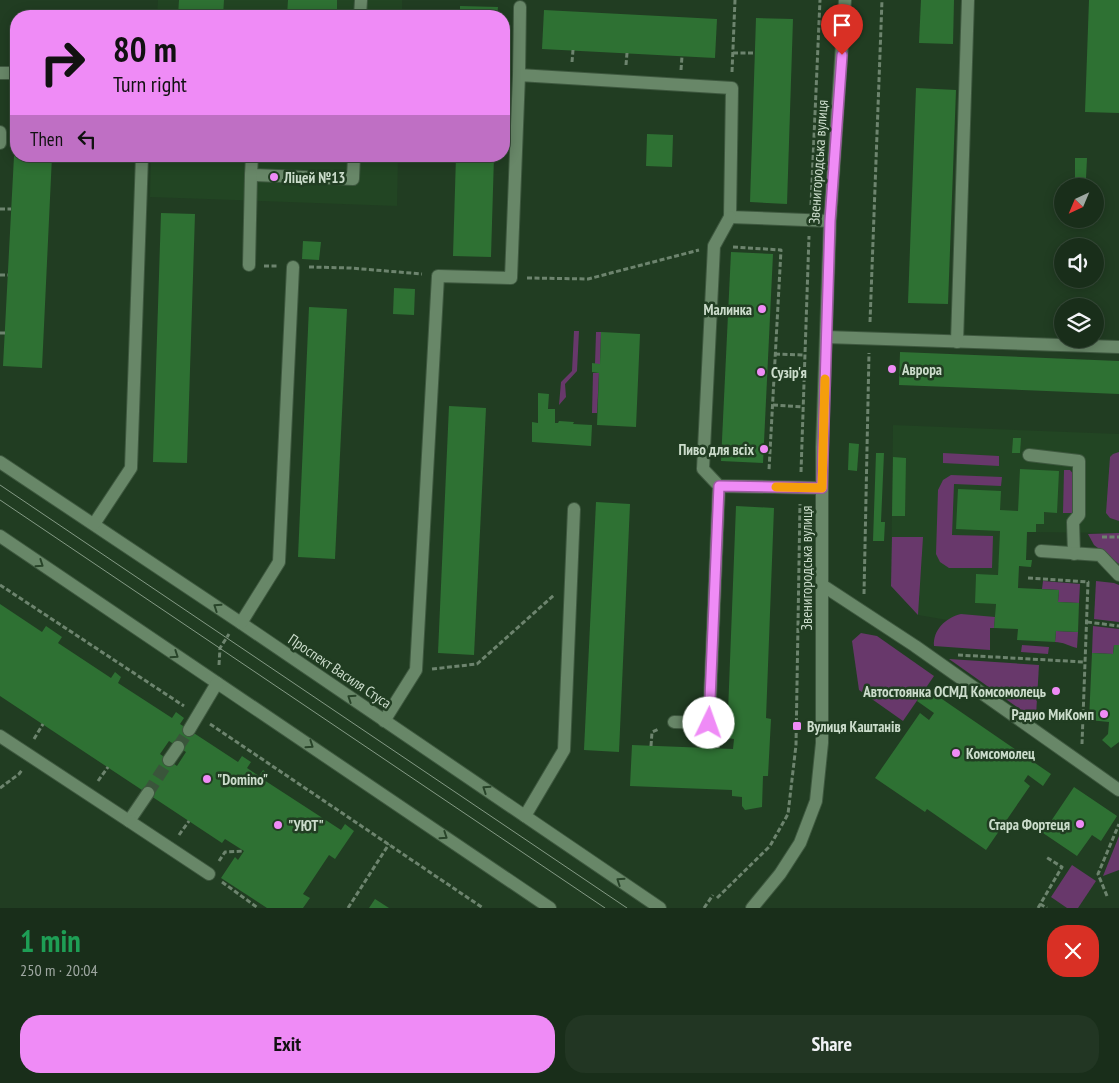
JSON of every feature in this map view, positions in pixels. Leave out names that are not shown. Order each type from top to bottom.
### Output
[{"type":"street","name":"Звенигородська вулиця","points":[[752,908],[780,874],[800,843],[816,801],[822,743],[822,488],[826,337],[830,221],[845,0]]},
{"type":"street","points":[[957,342],[968,0]]},
{"type":"street","points":[[384,721],[416,670],[438,276],[511,278],[520,7]]},
{"type":"street","points":[[519,75],[732,88],[730,217],[714,246],[703,469],[719,486],[709,723],[674,722]]},
{"type":"street","points":[[0,132],[0,143]]},
{"type":"street","points":[[94,524],[131,468],[142,162]]},
{"type":"street","points":[[249,266],[252,162]]},
{"type":"street","points":[[251,175],[353,179],[354,162]]},
{"type":"street","points":[[730,217],[830,221]]},
{"type":"street","points":[[241,623],[279,562],[292,266]]},
{"type":"street","points":[[826,337],[1119,347]]},
{"type":"street","points":[[1029,455],[1079,460],[1079,515],[1073,522],[1074,554]]},
{"type":"street","name":"Проспект Василя Стуса","points":[[0,462],[241,623],[660,908]]},
{"type":"street","points":[[719,486],[822,488]]},
{"type":"street","points":[[525,816],[564,750],[574,509]]},
{"type":"street","points":[[0,536],[550,908]]},
{"type":"street","points":[[1041,551],[1100,555],[1119,575]]},
{"type":"street","points":[[822,585],[915,646],[1119,790]]},
{"type":"street","points":[[189,730],[217,683]]},
{"type":"street","points":[[0,736],[210,874]]},
{"type":"street","points":[[169,760],[178,747]]},
{"type":"street","points":[[129,821],[148,793]]},
{"type":"path","points":[[732,88],[735,0]]},
{"type":"path","points":[[717,898],[770,846],[788,814],[796,745],[805,355],[820,0]]},
{"type":"path","points":[[863,612],[882,0]]},
{"type":"path","points":[[733,53],[755,54]]},
{"type":"path","points":[[0,209],[11,209]]},
{"type":"path","points":[[511,278],[588,279],[714,246],[781,250],[769,471],[761,471]]},
{"type":"path","points":[[249,266],[351,268],[438,276]]},
{"type":"path","points":[[0,275],[8,275]]},
{"type":"path","points":[[0,333],[5,333]]},
{"type":"path","points":[[775,354],[805,355]]},
{"type":"path","points":[[772,405],[804,407]]},
{"type":"path","points":[[1028,578],[1088,582],[1081,755],[1078,762]]},
{"type":"path","points":[[416,670],[477,664],[571,580]]},
{"type":"path","points":[[0,584],[198,715],[483,908]]},
{"type":"path","points":[[1087,622],[1119,626]]},
{"type":"path","points":[[956,655],[1084,662]]},
{"type":"path","points":[[0,788],[19,774]]},
{"type":"path","points":[[1107,896],[1098,874],[1119,824]]},
{"type":"path","points":[[348,908],[389,844]]},
{"type":"path","points":[[244,851],[225,852],[210,874],[258,908]]},
{"type":"path","points":[[1046,857],[1062,867],[1039,906],[1046,908]]},
{"type":"path","points":[[704,908],[712,895]]},
{"type":"shaded area","points":[[158,0],[402,0],[402,10],[157,10]]},
{"type":"shaded area","name":"Ліцей №13","points":[[151,162],[398,162],[397,206],[150,197]]},
{"type":"shaded area","points":[[574,331],[579,331],[577,371],[565,384],[566,397],[559,405],[561,382],[572,371]]},
{"type":"shaded area","points":[[596,332],[601,332],[600,364],[595,364]]},
{"type":"shaded area","points":[[593,373],[599,373],[597,413],[592,413]]},
{"type":"shaded area","points":[[893,425],[1119,434],[1119,533],[1027,532],[1026,560],[1032,560],[1031,567],[998,565],[998,575],[976,574],[975,603],[996,604],[994,628],[918,615],[891,586]]},
{"type":"shaded area","points":[[1119,452],[1119,521],[1110,518],[1106,513],[1110,457]]},
{"type":"shaded area","points":[[943,453],[999,456],[999,466],[943,463]]},
{"type":"shaded area","points":[[1064,470],[1070,470],[1074,475],[1073,513],[1063,513]]},
{"type":"shaded area","points":[[951,475],[1002,477],[1001,486],[954,484],[952,535],[993,536],[992,568],[949,568],[940,562],[936,554],[938,490],[943,480]]},
{"type":"shaded area","points":[[1119,533],[1119,564],[1094,545],[1088,534]]},
{"type":"shaded area","points":[[892,537],[923,537],[918,615],[891,586]]},
{"type":"shaded area","points":[[1043,581],[1080,584],[1079,603],[1058,602],[1059,590],[1042,589]]},
{"type":"shaded area","points":[[1096,581],[1119,585],[1119,622],[1094,619]]},
{"type":"shaded area","points":[[961,614],[995,617],[994,628],[990,628],[990,650],[934,646],[934,640],[941,626],[950,618]]},
{"type":"shaded area","points":[[1093,626],[1119,629],[1119,645],[1114,645],[1113,654],[1092,653]]},
{"type":"shaded area","points":[[1056,631],[1078,632],[1077,648],[1055,642]]},
{"type":"shaded area","points":[[861,633],[877,636],[934,676],[903,721],[859,690],[852,641]]},
{"type":"shaded area","points":[[1022,645],[1049,647],[1048,654],[1021,652]]},
{"type":"shaded area","points":[[949,659],[1039,665],[1036,716],[1034,719]]},
{"type":"shaded area","points":[[1119,836],[1119,870],[1103,876]]},
{"type":"shaded area","points":[[1072,865],[1096,881],[1078,908],[1067,908],[1051,897]]},
{"type":"building","points":[[179,0],[224,0],[223,10],[178,10]]},
{"type":"building","points":[[288,0],[337,0],[337,10],[287,10]]},
{"type":"building","points":[[921,0],[954,0],[953,44],[919,43]]},
{"type":"building","points":[[1089,0],[1119,0],[1119,113],[1085,112]]},
{"type":"building","points":[[460,6],[498,7],[498,10],[460,10]]},
{"type":"building","points":[[544,10],[717,19],[715,58],[542,49]]},
{"type":"building","points":[[756,18],[793,19],[787,204],[750,202]]},
{"type":"building","points":[[916,88],[956,90],[948,304],[908,303]]},
{"type":"building","points":[[647,134],[673,135],[672,167],[646,166]]},
{"type":"building","points":[[1075,158],[1087,158],[1086,178],[1075,178]]},
{"type":"building","points":[[14,162],[52,162],[42,368],[3,366]]},
{"type":"building","points":[[456,162],[494,162],[491,257],[453,256]]},
{"type":"building","points":[[161,213],[195,214],[187,463],[153,462]]},
{"type":"building","points":[[303,241],[321,242],[319,260],[302,259]]},
{"type":"building","points":[[731,252],[773,254],[763,463],[721,461]]},
{"type":"building","points":[[394,288],[415,289],[414,315],[393,314]]},
{"type":"building","points":[[309,307],[347,309],[335,559],[298,557]]},
{"type":"building","points":[[601,332],[640,334],[636,427],[597,425],[599,373],[592,372],[592,363],[600,364]]},
{"type":"building","points":[[900,352],[1119,361],[1119,394],[899,385]]},
{"type":"building","points":[[538,393],[549,394],[548,409],[555,409],[555,423],[559,421],[592,425],[591,446],[532,442],[532,422],[538,423]]},
{"type":"building","points":[[449,406],[486,408],[474,655],[438,653]]},
{"type":"building","points":[[1013,438],[1021,438],[1020,453],[1012,453]]},
{"type":"building","points":[[849,443],[859,444],[857,471],[848,470]]},
{"type":"building","points":[[876,453],[884,453],[881,522],[885,522],[884,541],[873,541]]},
{"type":"building","points":[[893,457],[906,458],[905,516],[892,516]]},
{"type":"building","points":[[1020,469],[1059,471],[1057,513],[1044,512],[1044,524],[1036,524],[1036,532],[1027,532],[1026,560],[1032,560],[1031,567],[1019,566],[1018,588],[1059,590],[1058,602],[1079,603],[1078,632],[1056,631],[1055,642],[1017,640],[1018,629],[994,628],[996,604],[975,603],[976,574],[998,575],[1000,531],[956,529],[958,489],[1001,491],[1000,510],[1018,511]]},
{"type":"building","points":[[596,502],[630,504],[619,752],[584,750]]},
{"type":"building","points":[[736,506],[774,508],[766,718],[771,719],[768,776],[763,776],[762,807],[745,810],[742,806],[742,797],[732,796],[732,790],[630,786],[632,745],[733,749],[734,739],[727,738]]},
{"type":"building","points":[[0,604],[42,632],[46,626],[62,637],[58,643],[111,678],[115,672],[121,677],[118,683],[172,718],[176,712],[184,718],[180,724],[238,762],[242,756],[251,762],[247,768],[259,776],[263,770],[268,774],[264,780],[341,830],[345,824],[354,831],[335,859],[329,855],[303,894],[310,898],[303,908],[267,908],[221,878],[235,857],[238,860],[244,851],[225,839],[222,843],[0,696]],"holes":[[[169,741],[186,752],[177,766],[160,754]]]},
{"type":"building","points":[[1114,645],[1119,645],[1119,742],[1111,748],[1102,740],[1108,734],[1109,722],[1089,720],[1092,653],[1113,654]]},
{"type":"building","name":"Комсомолец","points":[[926,688],[1051,774],[1043,786],[1028,775],[1024,781],[1030,786],[986,850],[927,809],[925,812],[875,778],[920,713],[929,720],[934,713],[917,701]]},
{"type":"building","name":"Стара Фортеця","points":[[1074,787],[1117,816],[1101,841],[1092,835],[1077,856],[1043,833]]},
{"type":"building","points":[[375,899],[389,908],[369,908]]},
{"type":"tunnel","points":[[178,747],[189,730]]},
{"type":"tunnel","points":[[148,793],[169,760]]},
{"type":"tram line","points":[[0,485],[627,908]]},
{"type":"tram line","points":[[0,500],[605,908]]},
{"type":"slow traffic","points":[[776,487],[822,488],[825,379]]},
{"type":"place","name":"Ліцей №13","points":[[274,177]]},
{"type":"place","name":"Малинка","points":[[762,309]]},
{"type":"place","name":"Аврора","points":[[892,369]]},
{"type":"place","name":"Сузір'я","points":[[761,372]]},
{"type":"place","name":"Пиво для всіх","points":[[764,449]]},
{"type":"place","name":"Автостоянка ОСМД Комсомолець","points":[[1056,691]]},
{"type":"place","name":"Радио МиКомп","points":[[1104,714]]},
{"type":"place","name":"Вулиця Каштанів","points":[[797,726]]},
{"type":"place","name":"Комсомолец","points":[[956,753]]},
{"type":"place","name":"\"Domino\"","points":[[207,779]]},
{"type":"place","name":"Стара Фортеця","points":[[1080,824]]},
{"type":"place","name":"\"УЮТ\"","points":[[278,825]]},
{"type":"route","points":[[709,723],[719,486],[822,488],[830,221],[842,55]]}]
